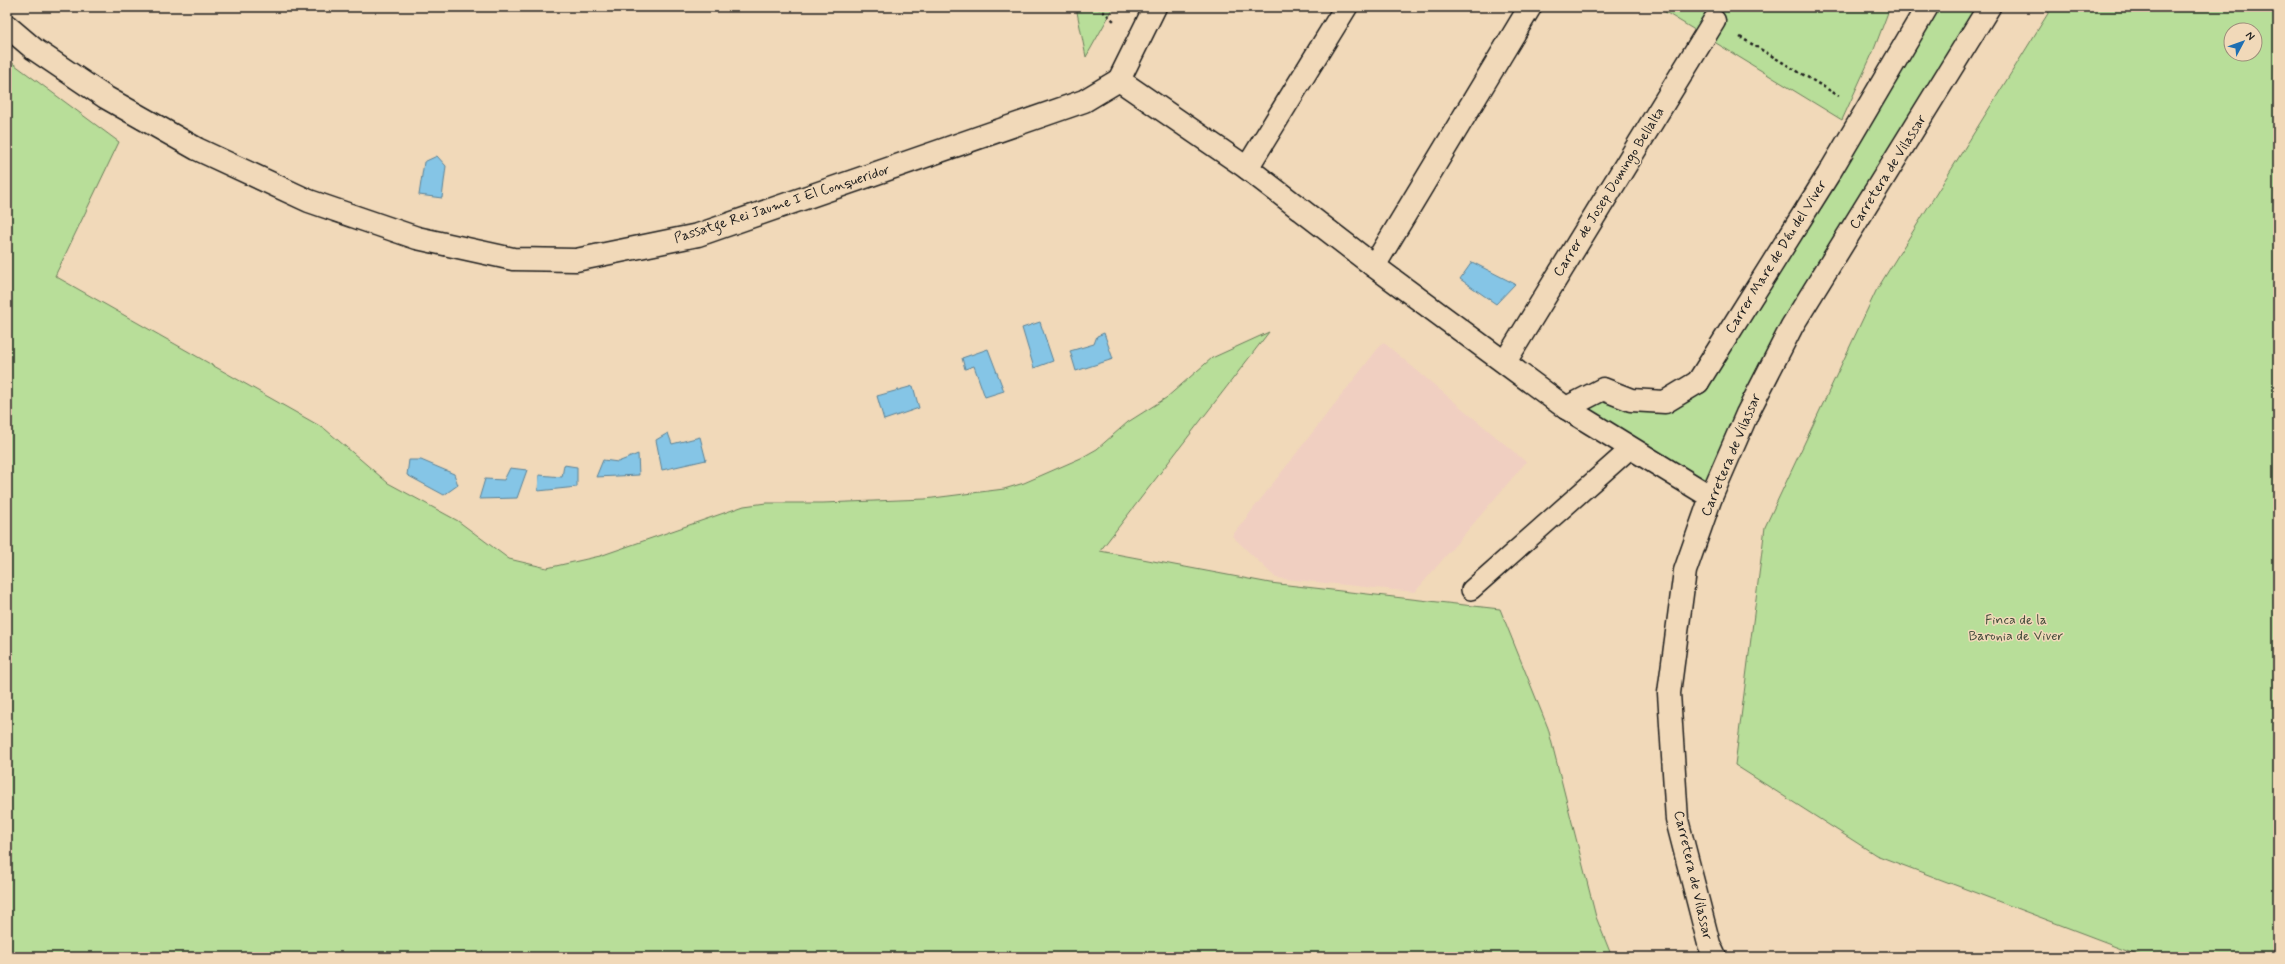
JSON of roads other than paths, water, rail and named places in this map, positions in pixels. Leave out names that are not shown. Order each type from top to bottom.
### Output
[{"type":"street","points":[[1155,7],[1119,80],[1247,168],[1374,266],[1566,408],[1711,497]]},
{"type":"street","points":[[1247,168],[1346,7]]},
{"type":"street","points":[[1374,266],[1530,7]]},
{"type":"street","name":"Carrer Mare de Déu del Viver","points":[[1566,408],[1603,389],[1630,400],[1665,402],[1698,382],[1865,112],[1927,7]]},
{"type":"street","name":"Carretera de Vilassar","points":[[1715,957],[1709,944],[1677,820],[1669,693],[1685,571],[1711,497],[1746,414],[1792,326],[1989,7]]},
{"type":"street","name":"Carrer de Josep Domingo Bellalta","points":[[1505,362],[1714,21]]},
{"type":"street","name":"Passatge Rei Jaume I El Conqueridor","points":[[7,26],[34,49],[105,97],[197,149],[309,201],[417,238],[513,259],[576,260],[698,235],[1084,101],[1119,80]]},
{"type":"lane","points":[[1471,590],[1631,448]]},
{"type":"water","points":[[437,156],[446,166],[442,198],[419,195],[424,162]]},
{"type":"water","points":[[1472,262],[1515,284],[1496,304],[1460,279]]},
{"type":"water","points":[[1040,322],[1053,361],[1034,368],[1022,328]]},
{"type":"water","points":[[1104,333],[1113,359],[1076,371],[1070,351],[1094,344],[1097,336]]},
{"type":"water","points":[[988,349],[1004,391],[985,397],[974,366],[965,369],[962,358]]},
{"type":"water","points":[[913,386],[919,408],[884,420],[877,396]]},
{"type":"water","points":[[668,433],[672,444],[700,437],[706,460],[662,470],[656,440]]},
{"type":"water","points":[[638,454],[639,475],[596,477],[603,460],[618,462]]},
{"type":"water","points":[[409,460],[421,460],[454,474],[458,485],[444,495],[407,475]]},
{"type":"water","points":[[564,465],[577,467],[577,487],[538,491],[539,475],[562,477]]},
{"type":"water","points":[[510,468],[527,470],[517,498],[479,499],[485,479],[504,480]]},
{"type":"park label","name":"Finca de la Baronia de Viver","points":[[2016,628]]}]
